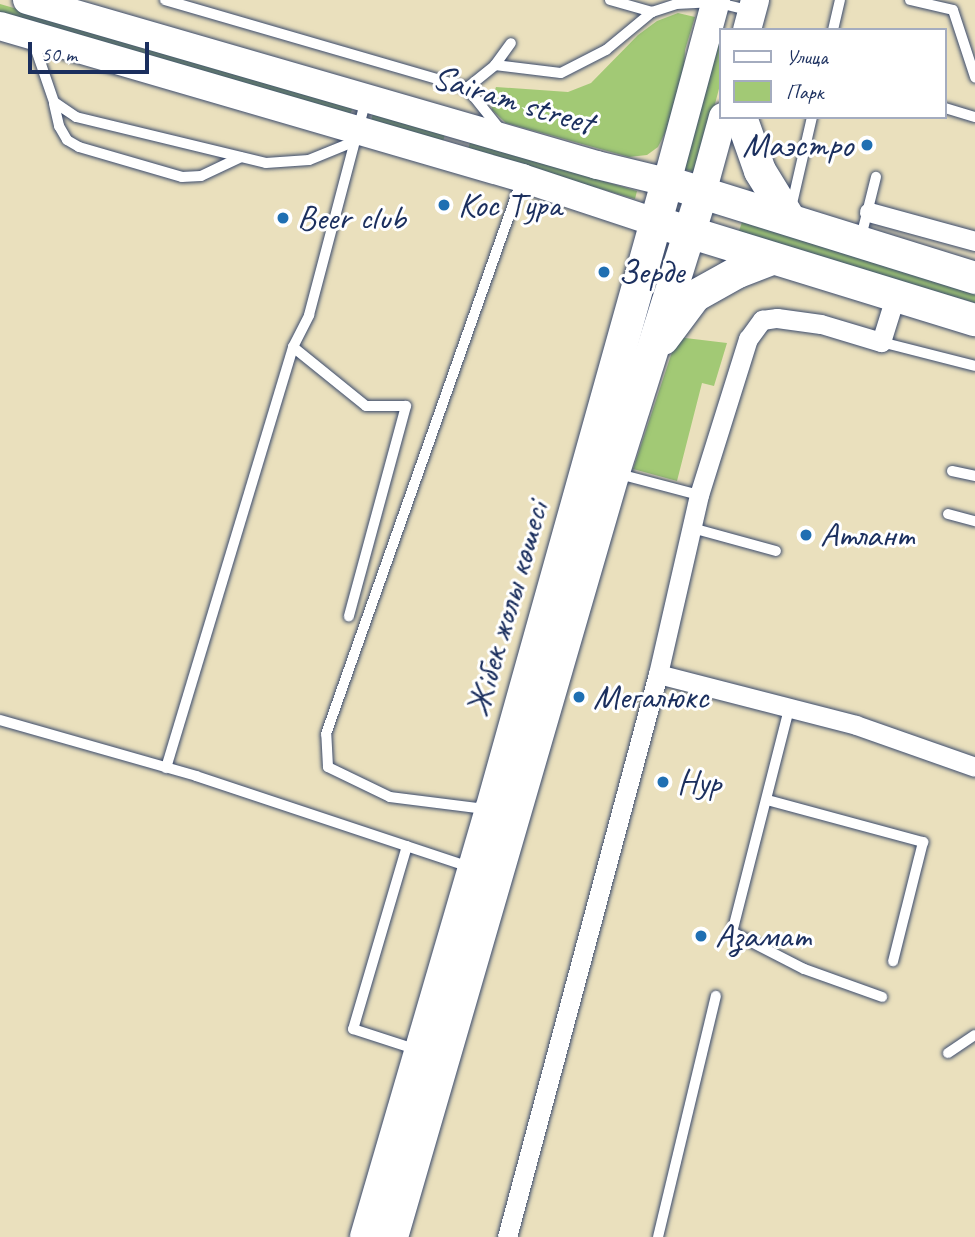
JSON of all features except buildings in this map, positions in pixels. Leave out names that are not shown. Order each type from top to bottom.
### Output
[{"type":"main road","name":"Sairam street","points":[[27,0],[667,182],[975,278]]},
{"type":"main road","name":"Жібек жолы көшесі","points":[[366,1237],[491,810],[715,1]]},
{"type":"main road","name":"Sairam street","points":[[0,26],[355,136],[451,157],[522,178],[655,222]]},
{"type":"main road","name":"Жібек жолы көшесі","points":[[392,1237],[614,472],[702,193],[722,119]]},
{"type":"main road","points":[[742,119],[760,171],[789,218]]},
{"type":"main road","points":[[451,157],[460,123]]},
{"type":"main road","points":[[655,222],[895,298],[975,320]]},
{"type":"main road","points":[[650,357],[695,296],[738,272],[772,259]]},
{"type":"street","points":[[869,212],[975,241]]},
{"type":"street","points":[[507,1237],[658,674],[699,495],[748,339],[762,320],[777,318],[821,324],[881,342],[895,298]]},
{"type":"street","points":[[658,674],[856,724],[975,767]]},
{"type":"lane","points":[[168,0],[467,88],[505,137]]},
{"type":"lane","points":[[610,0],[652,12]]},
{"type":"lane","points":[[833,28],[840,0]]},
{"type":"lane","points":[[910,0],[954,5],[975,77]]},
{"type":"lane","points":[[495,65],[561,73],[606,50],[652,12],[676,4],[715,1],[752,13]]},
{"type":"lane","points":[[30,35],[54,102],[59,126],[67,140],[79,148],[182,177],[201,176],[242,157]]},
{"type":"lane","points":[[467,88],[495,65],[511,43]]},
{"type":"lane","points":[[166,768],[232,540],[293,347],[309,315],[367,97]]},
{"type":"lane","points":[[54,102],[76,117],[266,163],[309,160],[355,136]]},
{"type":"lane","points":[[947,109],[975,117]]},
{"type":"lane","points":[[789,218],[813,119]]},
{"type":"lane","points":[[859,241],[869,212],[876,177]]},
{"type":"lane","points":[[491,810],[390,797],[328,767],[327,734],[522,178]]},
{"type":"lane","points":[[881,342],[975,366]]},
{"type":"lane","points":[[293,347],[366,406],[406,406],[349,616]]},
{"type":"lane","points":[[952,471],[975,476]]},
{"type":"lane","points":[[614,472],[699,495]]},
{"type":"lane","points":[[948,514],[975,521]]},
{"type":"lane","points":[[692,528],[776,551]]},
{"type":"lane","points":[[789,709],[732,932],[804,969],[882,997]]},
{"type":"lane","points":[[0,720],[166,768],[474,869]]},
{"type":"lane","points":[[767,800],[923,842],[893,961]]},
{"type":"lane","points":[[407,846],[353,1029],[420,1051]]},
{"type":"lane","points":[[658,1237],[716,996]]},
{"type":"lane","points":[[948,1053],[975,1035]]},
{"type":"green space","points":[[0,4],[353,107],[350,115],[0,13]]},
{"type":"green space","points":[[678,13],[695,17],[685,50],[684,70],[669,125],[658,147],[647,155],[629,157],[506,123],[492,110],[491,101],[496,87],[568,92],[591,83],[638,35],[657,21]]},
{"type":"green space","points":[[720,34],[720,85],[697,173],[683,169]]},
{"type":"green space","points":[[373,113],[445,134],[443,142],[371,121]]},
{"type":"green space","points":[[470,142],[637,191],[635,199],[468,150]]},
{"type":"green space","points":[[743,219],[975,286],[975,303],[738,234]]},
{"type":"green space","points":[[677,337],[727,343],[714,386],[702,383],[677,481],[633,469]]},
{"type":"place","name":"Маэстро","points":[[867,145]]},
{"type":"place","name":"Кос Тура","points":[[444,205]]},
{"type":"place","name":"Beer club","points":[[283,218]]},
{"type":"place","name":"Зерде","points":[[604,272]]},
{"type":"place","name":"Атлант","points":[[806,535]]},
{"type":"place","name":"Мегалюкс","points":[[579,697]]},
{"type":"place","name":"Нур","points":[[663,782]]},
{"type":"place","name":"Азамат","points":[[701,936]]}]
